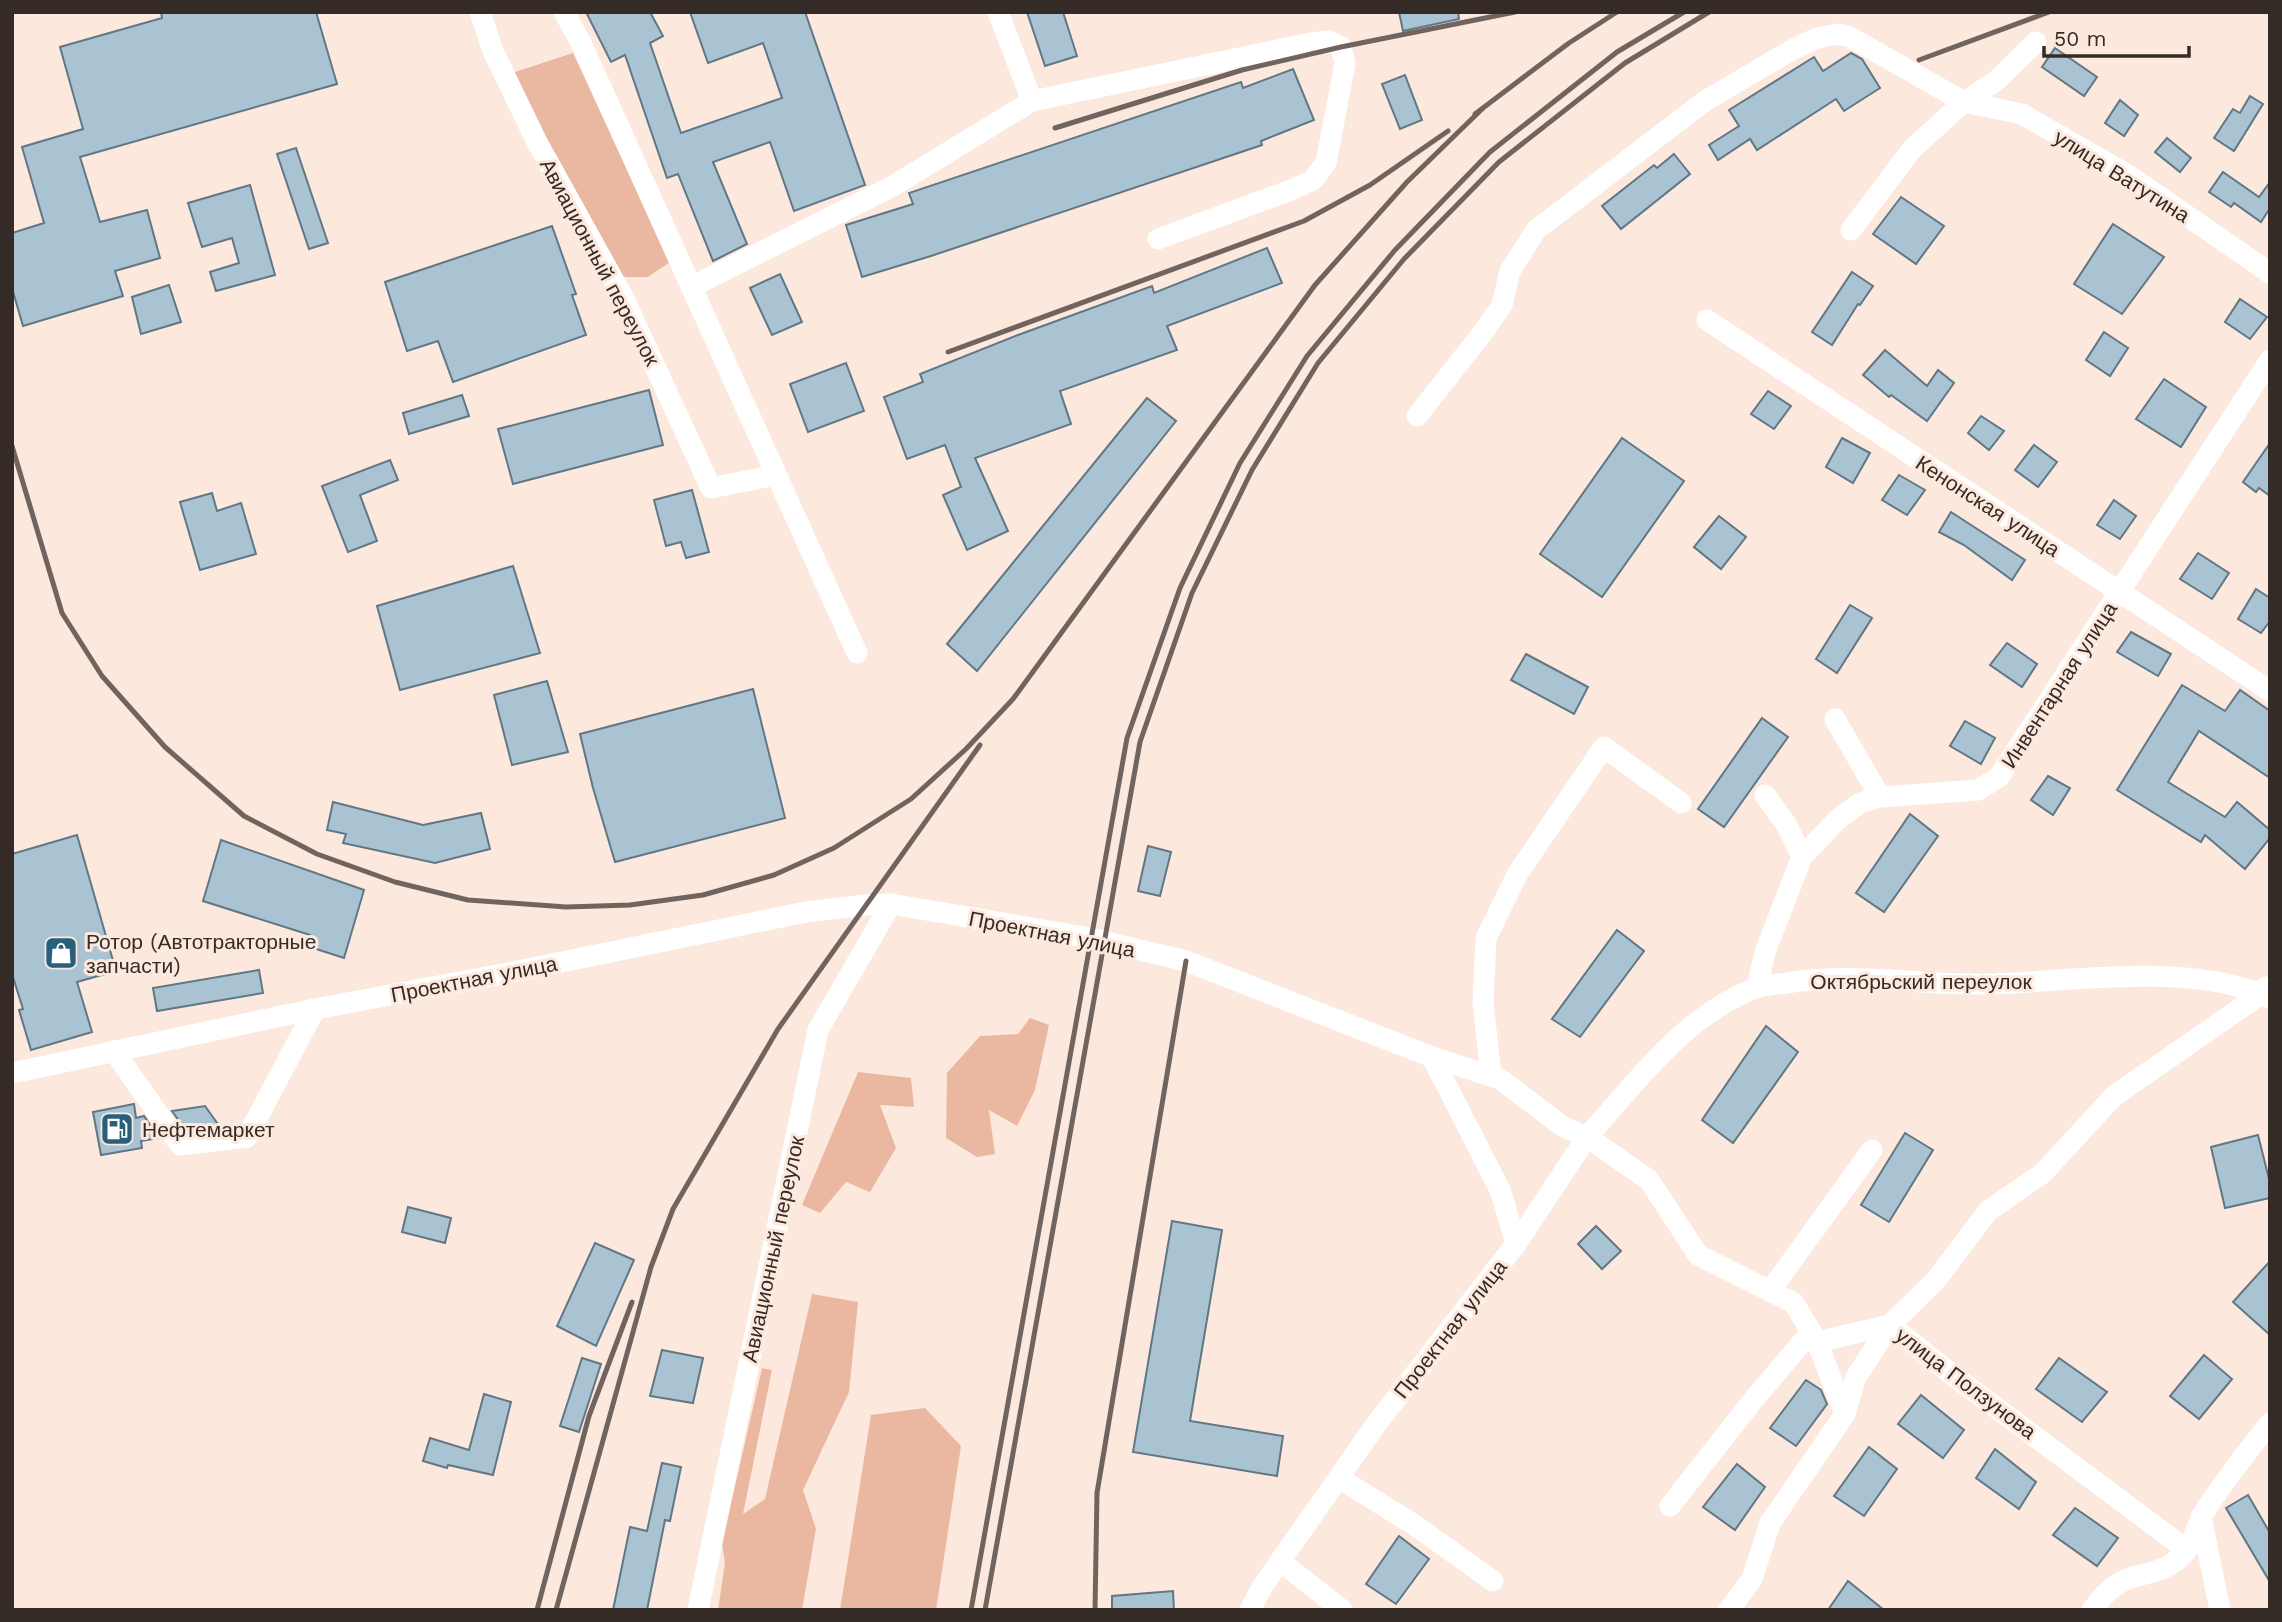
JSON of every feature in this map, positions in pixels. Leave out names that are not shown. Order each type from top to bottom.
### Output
[{"type":"street","name":"Авиационный переулок","points":[[480,12],[493,51],[537,142],[623,297],[711,488],[776,474]]},
{"type":"street","points":[[564,12],[587,55],[857,653]]},
{"type":"street","points":[[998,12],[1032,101]]},
{"type":"street","name":"улица Ватутина","points":[[1417,416],[1482,335],[1502,304],[1510,271],[1536,230],[1705,101],[1790,51],[1817,38],[1838,34],[1850,37],[1965,102],[2022,114],[2128,176],[2270,273]]},
{"type":"street","points":[[691,287],[893,186],[1032,101],[1311,43],[1329,41],[1341,47],[1346,63],[1326,163],[1313,180],[1158,239]]},
{"type":"street","points":[[1851,230],[1912,149],[1965,102],[1996,81],[2036,42]]},
{"type":"street","name":"Кенонская улица","points":[[1707,320],[2270,691]]},
{"type":"street","name":"Инвентарная улица","points":[[1757,987],[1765,953],[1802,857],[1837,820],[1860,803],[1880,797],[1978,790],[1999,777],[2270,360]]},
{"type":"street","points":[[1835,719],[1880,797]]},
{"type":"street","points":[[1491,1076],[1483,1002],[1486,938],[1518,873],[1604,747],[1681,803]]},
{"type":"street","points":[[1765,795],[1786,824],[1802,857]]},
{"type":"street","name":"Авиационный переулок","points":[[698,1610],[818,1031],[891,904]]},
{"type":"street","name":"Проектная улица","points":[[12,1073],[315,1009],[806,912],[891,904],[1090,939],[1186,961],[1432,1057],[1501,1192],[1516,1244],[1377,1423],[1262,1587],[1250,1610]]},
{"type":"street","name":"Октябрьский переулок","points":[[1516,1244],[1587,1137],[1676,1038],[1725,1003],[1757,987],[1816,978],[1981,984],[2144,976],[2229,982],[2267,991]]},
{"type":"street","points":[[1729,1610],[1752,1579],[1769,1523],[1845,1414],[1856,1377],[1890,1325],[1936,1280],[1988,1211],[2043,1173],[2114,1096],[2267,991]]},
{"type":"street","points":[[114,1051],[180,1145],[247,1137],[315,1009]]},
{"type":"street","points":[[1432,1057],[1500,1079],[1562,1126],[1587,1137],[1649,1180],[1698,1255],[1794,1303],[1814,1337],[1845,1414]]},
{"type":"street","points":[[1770,1291],[1871,1150]]},
{"type":"street","name":"улица Ползунова","points":[[1814,1337],[1890,1325],[1955,1377],[2187,1550]]},
{"type":"street","points":[[1670,1506],[1754,1399],[1814,1337]]},
{"type":"street","points":[[2092,1610],[2105,1593],[2124,1580],[2171,1566],[2187,1550],[2201,1517],[2226,1478],[2270,1423]]},
{"type":"street","points":[[1339,1478],[1416,1526],[1493,1581]]},
{"type":"street","points":[[2201,1517],[2220,1610]]},
{"type":"street","points":[[1280,1561],[1342,1610]]},
{"type":"shaded area","points":[[573,53],[670,262],[648,277],[620,277],[509,74]]},
{"type":"shaded area","points":[[1030,1018],[1049,1025],[1035,1090],[1017,1126],[989,1110],[995,1154],[977,1157],[946,1138],[947,1073],[980,1036],[1018,1034]]},
{"type":"shaded area","points":[[858,1072],[911,1078],[914,1107],[880,1105],[896,1148],[870,1192],[846,1182],[820,1213],[802,1205]]},
{"type":"shaded area","points":[[812,1294],[858,1302],[849,1392],[803,1490],[816,1529],[802,1610],[718,1610],[725,1563],[722,1543],[762,1368],[772,1370],[743,1514],[765,1499]]},
{"type":"shaded area","points":[[925,1408],[961,1446],[936,1610],[840,1610],[871,1415]]},
{"type":"building","points":[[161,12],[316,12],[337,84],[80,157],[100,222],[147,210],[160,258],[115,271],[123,296],[23,326],[12,288],[12,233],[44,223],[22,147],[83,129],[60,47],[162,18]]},
{"type":"building","points":[[586,12],[650,12],[663,36],[650,43],[681,133],[782,98],[763,43],[708,63],[690,12],[805,12],[865,185],[794,211],[770,142],[713,162],[747,244],[713,261],[678,174],[667,178],[625,55],[611,62]]},
{"type":"building","points":[[1027,12],[1063,12],[1077,56],[1045,66]]},
{"type":"building","points":[[1399,12],[1458,12],[1459,19],[1403,31]]},
{"type":"building","points":[[2055,48],[2097,77],[2084,96],[2042,67]]},
{"type":"building","points":[[1851,53],[1862,59],[1880,88],[1844,111],[1836,99],[1757,150],[1750,139],[1718,160],[1709,145],[1739,126],[1729,110],[1814,57],[1823,71]]},
{"type":"building","points":[[1293,69],[1314,120],[1261,141],[1262,145],[862,277],[846,225],[913,204],[909,193],[1241,82],[1243,88]]},
{"type":"building","points":[[1405,75],[1422,120],[1400,129],[1382,84]]},
{"type":"building","points":[[2250,96],[2263,104],[2234,151],[2214,138],[2233,109],[2240,113]]},
{"type":"building","points":[[2120,100],[2138,115],[2124,136],[2105,123]]},
{"type":"building","points":[[2167,138],[2191,158],[2180,172],[2155,152]]},
{"type":"building","points":[[296,148],[328,243],[309,249],[277,154]]},
{"type":"building","points":[[1674,154],[1690,174],[1621,229],[1602,206],[1654,165],[1657,168]]},
{"type":"building","points":[[2223,172],[2259,197],[2270,182],[2270,208],[2261,222],[2234,203],[2231,207],[2209,192]]},
{"type":"building","points":[[250,185],[275,275],[216,291],[210,272],[239,263],[232,238],[202,247],[188,203]]},
{"type":"building","points":[[1901,197],[1944,226],[1916,264],[1873,234]]},
{"type":"building","points":[[2113,224],[2164,257],[2122,314],[2074,284]]},
{"type":"building","points":[[552,226],[576,294],[572,295],[586,335],[453,382],[438,341],[407,351],[385,282]]},
{"type":"building","points":[[1267,248],[1282,283],[1167,326],[1177,350],[1060,391],[1071,424],[975,458],[1008,531],[967,550],[943,495],[961,487],[945,445],[907,459],[884,397],[923,382],[920,374],[1018,335],[1152,286],[1154,293]]},
{"type":"building","points":[[1852,272],[1873,286],[1832,345],[1812,332]]},
{"type":"building","points":[[780,274],[802,322],[772,335],[750,288]]},
{"type":"building","points":[[169,285],[181,322],[141,334],[132,297]]},
{"type":"building","points":[[2240,299],[2267,317],[2250,339],[2225,322]]},
{"type":"building","points":[[2104,332],[2128,348],[2110,376],[2086,360]]},
{"type":"building","points":[[1885,350],[1927,386],[1938,370],[1954,383],[1927,421],[1891,395],[1889,397],[1863,375]]},
{"type":"building","points":[[846,363],[864,411],[808,432],[790,384]]},
{"type":"building","points":[[2164,379],[2206,407],[2181,447],[2136,419]]},
{"type":"building","points":[[649,390],[663,445],[513,484],[498,429]]},
{"type":"building","points":[[1768,391],[1791,406],[1774,429],[1751,414]]},
{"type":"building","points":[[462,395],[469,416],[409,434],[403,413]]},
{"type":"building","points":[[1147,398],[1176,421],[977,671],[947,644]]},
{"type":"building","points":[[1981,416],[2004,431],[1989,450],[1968,433]]},
{"type":"building","points":[[1622,438],[1684,481],[1602,597],[1540,554]]},
{"type":"building","points":[[1842,438],[1870,453],[1853,483],[1826,467]]},
{"type":"building","points":[[2270,443],[2270,496],[2259,488],[2256,492],[2243,482]]},
{"type":"building","points":[[2034,445],[2057,462],[2038,487],[2015,470]]},
{"type":"building","points":[[390,460],[398,480],[360,495],[377,541],[348,552],[322,486]]},
{"type":"building","points":[[1899,475],[1925,490],[1907,515],[1882,500]]},
{"type":"building","points":[[692,490],[709,552],[686,558],[681,542],[666,546],[654,500]]},
{"type":"building","points":[[212,493],[217,511],[241,503],[256,554],[200,570],[180,502]]},
{"type":"building","points":[[2114,500],[2136,516],[2120,539],[2097,525]]},
{"type":"building","points":[[1951,512],[2025,560],[2012,580],[1964,545],[1939,532]]},
{"type":"building","points":[[1719,516],[1746,537],[1721,569],[1694,547]]},
{"type":"building","points":[[2198,553],[2229,573],[2212,599],[2180,579]]},
{"type":"building","points":[[513,566],[540,653],[400,690],[377,606]]},
{"type":"building","points":[[2256,589],[2270,598],[2270,621],[2261,633],[2238,619]]},
{"type":"building","points":[[1850,605],[1872,618],[1837,673],[1816,659]]},
{"type":"building","points":[[2131,632],[2171,654],[2158,676],[2117,652]]},
{"type":"building","points":[[2007,643],[2037,664],[2022,687],[1990,665]]},
{"type":"building","points":[[1526,654],[1588,687],[1574,714],[1511,680]]},
{"type":"building","points":[[547,681],[568,752],[512,765],[494,695]]},
{"type":"building","points":[[2182,685],[2225,711],[2240,690],[2270,711],[2270,778],[2199,731],[2168,782],[2225,817],[2237,802],[2270,830],[2270,838],[2245,869],[2205,835],[2201,842],[2117,790]]},
{"type":"building","points":[[753,689],[785,818],[615,862],[580,734]]},
{"type":"building","points":[[1762,718],[1788,737],[1724,827],[1698,809]]},
{"type":"building","points":[[1965,721],[1995,738],[1981,764],[1950,746]]},
{"type":"building","points":[[2048,776],[2070,788],[2053,815],[2031,800]]},
{"type":"building","points":[[333,802],[423,825],[481,813],[490,849],[435,863],[343,843],[346,834],[327,830]]},
{"type":"building","points":[[1910,814],[1938,836],[1884,912],[1856,893]]},
{"type":"building","name":"Ротор (Автотракторные запчасти)","points":[[77,835],[116,971],[77,982],[92,1032],[31,1050],[19,1010],[23,1009],[12,974],[12,854]]},
{"type":"building","points":[[221,840],[364,890],[344,958],[307,946],[310,935],[203,901]]},
{"type":"building","points":[[1148,846],[1171,852],[1160,896],[1138,891]]},
{"type":"building","points":[[1617,930],[1644,951],[1580,1037],[1552,1019]]},
{"type":"building","points":[[259,970],[263,993],[157,1011],[153,988]]},
{"type":"building","points":[[1766,1026],[1798,1052],[1733,1143],[1702,1120]]},
{"type":"building","name":"Нефтемаркет","points":[[134,1104],[136,1118],[144,1116],[159,1138],[141,1141],[142,1148],[101,1155],[93,1112]]},
{"type":"building","points":[[205,1106],[220,1127],[186,1131],[172,1111]]},
{"type":"building","points":[[1905,1133],[1933,1150],[1889,1222],[1861,1205]]},
{"type":"building","points":[[2258,1135],[2270,1183],[2270,1198],[2225,1208],[2211,1147]]},
{"type":"building","points":[[408,1207],[451,1218],[445,1243],[402,1232]]},
{"type":"building","points":[[1172,1221],[1222,1230],[1190,1421],[1283,1436],[1277,1476],[1133,1452]]},
{"type":"building","points":[[1596,1226],[1621,1251],[1602,1269],[1578,1244]]},
{"type":"building","points":[[595,1243],[634,1260],[596,1346],[557,1326]]},
{"type":"building","points":[[2270,1261],[2270,1335],[2233,1302]]},
{"type":"building","points":[[662,1350],[703,1358],[693,1403],[650,1396]]},
{"type":"building","points":[[2204,1355],[2232,1379],[2199,1419],[2170,1396]]},
{"type":"building","points":[[582,1358],[601,1364],[579,1432],[560,1426]]},
{"type":"building","points":[[2059,1358],[2107,1392],[2082,1422],[2036,1389]]},
{"type":"building","points":[[1806,1380],[1821,1390],[1827,1404],[1796,1446],[1770,1428]]},
{"type":"building","points":[[484,1394],[511,1402],[493,1475],[448,1465],[447,1468],[423,1461],[430,1438],[469,1450]]},
{"type":"building","points":[[1921,1395],[1964,1430],[1943,1458],[1898,1424]]},
{"type":"building","points":[[1869,1447],[1897,1469],[1864,1516],[1834,1496]]},
{"type":"building","points":[[1995,1449],[2036,1482],[2019,1509],[1976,1478]]},
{"type":"building","points":[[662,1463],[681,1467],[670,1521],[665,1520],[647,1610],[613,1610],[630,1527],[647,1531]]},
{"type":"building","points":[[1737,1464],[1765,1487],[1735,1530],[1703,1507]]},
{"type":"building","points":[[2248,1495],[2270,1533],[2270,1582],[2226,1508]]},
{"type":"building","points":[[2075,1508],[2118,1538],[2097,1566],[2053,1535]]},
{"type":"building","points":[[1399,1536],[1429,1559],[1396,1604],[1366,1584]]},
{"type":"building","points":[[1848,1581],[1884,1610],[1828,1610]]},
{"type":"building","points":[[1173,1591],[1174,1610],[1112,1610],[1112,1596]]},
{"type":"railway","points":[[1055,128],[1242,70],[1515,12]]},
{"type":"railway","points":[[1475,114],[1569,43],[1617,12]]},
{"type":"railway","points":[[971,1610],[1127,738],[1180,588],[1240,463],[1307,356],[1395,250],[1490,152],[1617,52],[1684,12]]},
{"type":"railway","points":[[985,1610],[1140,742],[1192,593],[1252,470],[1318,363],[1404,259],[1499,162],[1625,63],[1709,12]]},
{"type":"railway","points":[[1919,60],[2049,12]]},
{"type":"railway","points":[[12,446],[62,613],[102,676],[165,747],[244,816],[317,854],[395,882],[468,900],[566,907],[630,905],[703,895],[774,875],[834,848],[911,799],[966,749],[1013,699],[1315,285],[1407,182],[1482,109]]},
{"type":"railway","points":[[948,352],[1304,221],[1370,185],[1448,131]]},
{"type":"railway","points":[[556,1610],[651,1267],[673,1209],[778,1029],[980,745]]},
{"type":"railway","points":[[1095,1610],[1097,1493],[1186,961]]},
{"type":"railway","points":[[537,1610],[589,1416],[632,1302]]},
{"type":"place","name":"Ротор (Автотракторные запчасти)","points":[[61,953]]},
{"type":"place","name":"Нефтемаркет","points":[[117,1129]]}]
